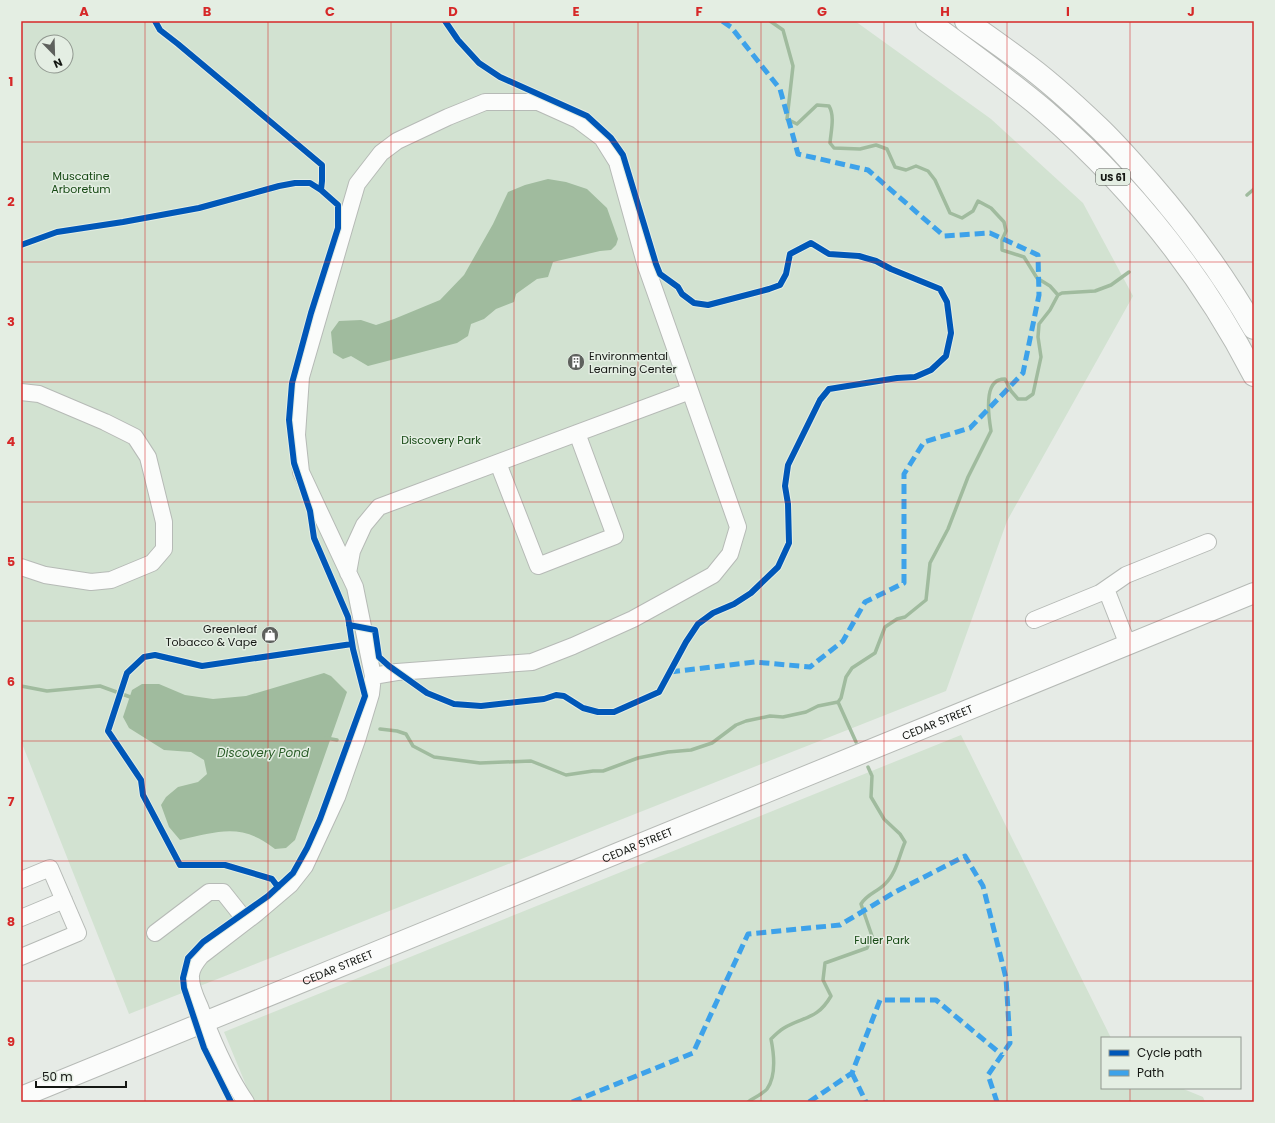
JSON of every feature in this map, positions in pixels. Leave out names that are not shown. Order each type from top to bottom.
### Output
[{"type":"highway","name":"US 61","points":[[927,21],[997,72],[1045,111],[1123,186],[1190,269],[1220,314],[1254,375]]},
{"type":"highway","name":"US 61","points":[[966,21],[1021,61],[1066,98],[1099,128],[1129,159],[1181,219],[1240,304],[1254,328]]},
{"type":"main road","name":"CEDAR STREET","points":[[21,1097],[1254,593]]},
{"type":"lane","points":[[246,1102],[229,1074],[205,1022],[193,990],[191,978],[192,970],[201,956],[290,885],[305,866],[336,797],[358,738],[371,694],[373,676],[355,588],[300,472],[297,435],[301,377],[357,184],[381,153],[397,141],[448,117],[485,102],[538,102],[578,120],[602,138],[617,162],[645,262],[738,527],[730,554],[713,575],[633,619],[573,646],[532,662],[373,676]]},
{"type":"lane","points":[[348,573],[352,551],[364,525],[379,507],[690,391]]},
{"type":"lane","points":[[21,392],[39,394],[105,422],[135,437],[148,458],[164,522],[164,549],[152,563],[111,580],[91,582],[45,575],[21,567]]},
{"type":"lane","points":[[498,463],[538,566],[615,536],[577,433]]},
{"type":"lane","points":[[1034,620],[1100,593],[1126,575],[1208,542]]},
{"type":"lane","points":[[1106,589],[1128,645]]},
{"type":"lane","points":[[21,880],[50,868],[78,933],[21,957]]},
{"type":"lane","points":[[155,933],[208,892],[223,892],[246,921]]},
{"type":"lane","points":[[21,918],[64,900]]},
{"type":"green space","name":"Discovery Park","points":[[21,21],[855,21],[991,119],[1083,203],[1133,296],[1007,521],[946,691],[129,1014],[21,741]]},
{"type":"green space","name":"Fuller Park","points":[[961,735],[1111,1037],[1101,1037],[1101,1089],[1183,1089],[1203,1097],[1205,1102],[253,1102],[224,1032]]},
{"type":"water","points":[[548,179],[566,182],[587,189],[607,208],[618,239],[616,245],[611,250],[600,251],[553,262],[548,277],[537,279],[516,294],[514,302],[496,309],[484,319],[471,324],[468,336],[457,343],[368,366],[351,356],[343,359],[333,353],[331,332],[339,321],[361,320],[376,325],[440,300],[464,275],[493,224],[508,192],[525,185]]},
{"type":"water","name":"Discovery Pond","points":[[324,673],[331,676],[347,692],[295,840],[286,848],[275,849],[251,835],[229,831],[206,834],[180,840],[169,827],[161,805],[166,797],[178,787],[198,782],[207,774],[204,760],[191,752],[164,750],[129,728],[123,717],[132,690],[142,684],[159,684],[185,695],[213,699],[246,696]]},
{"type":"waterway","points":[[770,21],[783,30],[793,66],[787,119],[797,124],[817,105],[829,106],[832,114],[830,143],[834,148],[860,149],[876,145],[887,149],[895,167],[906,170],[916,166],[928,171],[935,180],[950,213],[962,218],[973,211],[978,201],[991,208],[1004,222],[1006,231],[1002,240],[1002,250],[1024,257],[1037,278],[1050,286],[1058,295]]},
{"type":"waterway","points":[[1247,195],[1254,189]]},
{"type":"waterway","points":[[380,729],[397,731],[406,734],[413,746],[434,757],[480,763],[531,761],[566,775],[603,771],[638,758],[668,752],[691,750],[712,743],[736,725],[746,721],[770,716],[783,717],[806,712],[818,706],[838,702],[841,698],[846,677],[852,668],[875,653],[885,627],[897,619],[905,617],[926,600],[930,563],[948,529],[968,477],[991,431],[989,419],[989,395],[994,383],[1005,379],[1011,391],[1018,399],[1026,399],[1033,394],[1041,357],[1038,337],[1039,324],[1050,310],[1058,295],[1062,293],[1095,291],[1111,285],[1129,272]]},
{"type":"waterway","points":[[21,686],[47,691],[100,686],[133,698]]},
{"type":"waterway","points":[[838,702],[856,742]]},
{"type":"waterway","points":[[326,738],[337,740]]},
{"type":"waterway","points":[[748,1102],[765,1091],[770,1083],[774,1064],[771,1039],[791,1024],[815,1014],[826,1004],[831,996],[823,980],[825,963],[867,948],[872,936],[861,904],[866,898],[889,880],[895,870],[905,842],[900,834],[884,819],[871,797],[872,776],[868,767]]},
{"type":"marked path","points":[[670,672],[755,662],[810,667],[843,641],[865,602],[904,583],[904,474],[924,442],[970,428],[1023,373],[1039,295],[1038,255],[990,233],[944,236],[868,170],[798,154],[780,89],[731,27],[722,21]]},
{"type":"marked path","points":[[572,1102],[693,1053],[748,934],[840,925],[895,892],[965,856],[983,886],[1006,978],[1010,1043],[988,1075],[997,1102]]},
{"type":"marked path","points":[[809,1102],[852,1073],[880,1000],[936,1000],[1002,1055]]},
{"type":"marked path","points":[[852,1073],[866,1102]]},
{"type":"cycle path","points":[[155,21],[160,30],[322,165],[321,190],[338,205],[338,228],[311,313],[292,383],[289,420],[294,463],[310,511],[314,538],[348,617],[353,649],[365,696],[320,819],[307,848],[293,873],[268,896],[203,942],[188,958],[183,978],[184,988],[204,1048],[231,1102]]},
{"type":"cycle path","points":[[349,625],[375,630],[379,657],[427,693],[454,704],[481,706],[544,699],[556,695],[564,696],[583,708],[598,712],[614,712],[659,692],[686,642],[698,624],[713,613],[734,604],[751,593],[778,567],[789,543],[788,504],[785,486],[788,465],[820,400],[829,389],[897,378],[915,377],[931,370],[946,356],[951,333],[947,302],[940,289],[891,269],[876,261],[859,256],[829,254],[811,243],[790,254],[786,274],[780,285],[708,305],[694,303],[682,294],[678,287],[660,274],[623,155],[611,138],[587,116],[500,77],[479,63],[458,40],[445,21]]},
{"type":"cycle path","points":[[21,245],[57,232],[199,208],[295,183],[310,183],[321,190]]},
{"type":"cycle path","points":[[278,887],[272,879],[225,865],[180,865],[143,795],[141,780],[108,731],[127,673],[144,657],[155,655],[202,666],[352,644]]},
{"type":"place","name":"Environmental Learning Center","points":[[576,362]]},
{"type":"place","name":"Greenleaf Tobacco & Vape","points":[[270,635]]},
{"type":"park label","name":"Muscatine Arboretum","points":[[81,182]]}]
